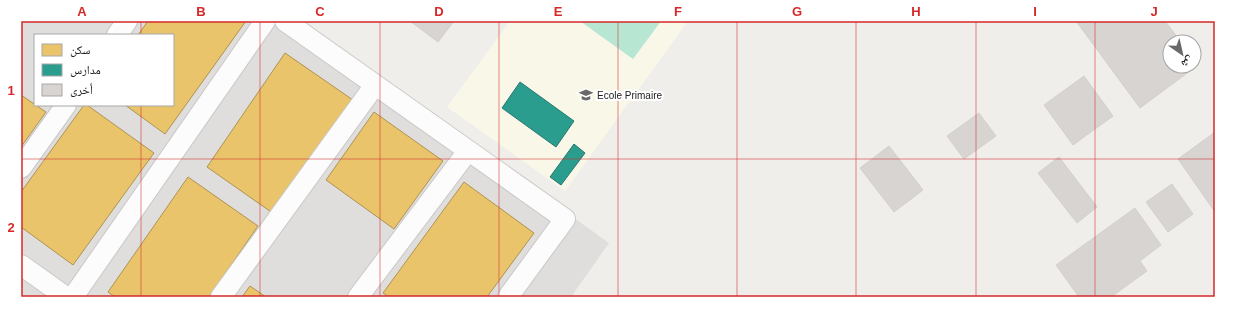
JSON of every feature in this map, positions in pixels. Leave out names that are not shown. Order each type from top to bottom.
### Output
[{"type":"street","points":[[118,34],[127,21]]},
{"type":"street","points":[[73,297],[265,21]]},
{"type":"street","points":[[285,21],[565,219],[508,297]]},
{"type":"street","points":[[222,297],[375,86]]},
{"type":"street","points":[[21,168],[65,106]]},
{"type":"street","points":[[358,297],[468,151]]},
{"type":"street","points":[[21,265],[66,297]]},
{"type":"shaded area","points":[[21,21],[300,21],[609,243],[571,297],[21,297]]},
{"type":"shaded area","name":"Ecole Primaire","points":[[510,21],[580,21],[633,59],[661,21],[688,21],[565,191],[447,107]],"holes":[[[520,83],[574,121],[556,146],[502,108]],[[573,145],[585,153],[561,185],[550,177]]]},
{"type":"green space","points":[[580,21],[661,21],[633,59]]},
{"type":"building: سكن","points":[[148,21],[246,21],[165,134],[126,106],[174,106],[174,34],[139,34]]},
{"type":"building: سكن","points":[[285,53],[353,100],[274,214],[207,167]]},
{"type":"building: سكن","points":[[21,95],[34,104],[34,106],[37,106],[46,112],[21,147]]},
{"type":"building: سكن","points":[[83,106],[88,106],[154,153],[73,265],[21,227],[21,192]]},
{"type":"building: سكن","points":[[374,112],[443,161],[394,229],[326,180]]},
{"type":"building: سكن","points":[[188,177],[258,226],[209,297],[115,297],[108,292]]},
{"type":"building: سكن","points":[[464,182],[534,233],[487,297],[389,297],[383,293]]},
{"type":"building: سكن","points":[[250,286],[266,297],[242,297]]},
{"type":"building: مدارس","points":[[520,82],[574,121],[556,147],[502,108]]},
{"type":"building: مدارس","points":[[574,144],[585,153],[561,185],[550,177]]},
{"type":"building: أخرى","points":[[410,21],[454,21],[438,42]]},
{"type":"building: أخرى","points":[[1076,21],[1165,21],[1175,34],[1162,34],[1162,74],[1186,74],[1140,108]]},
{"type":"building: أخرى","points":[[1084,76],[1113,116],[1073,145],[1044,105]]},
{"type":"building: أخرى","points":[[979,113],[996,136],[964,159],[947,136]]},
{"type":"building: أخرى","points":[[1215,132],[1215,212],[1178,159]]},
{"type":"building: أخرى","points":[[889,146],[923,190],[894,212],[860,168]]},
{"type":"building: أخرى","points":[[1059,157],[1097,207],[1077,223],[1038,173]]},
{"type":"building: أخرى","points":[[1172,184],[1193,214],[1168,232],[1146,202]]},
{"type":"building: أخرى","points":[[1135,208],[1161,245],[1140,261],[1147,271],[1111,297],[1079,297],[1056,265]]},
{"type":"place","name":"Ecole Primaire","points":[[586,95]]}]
